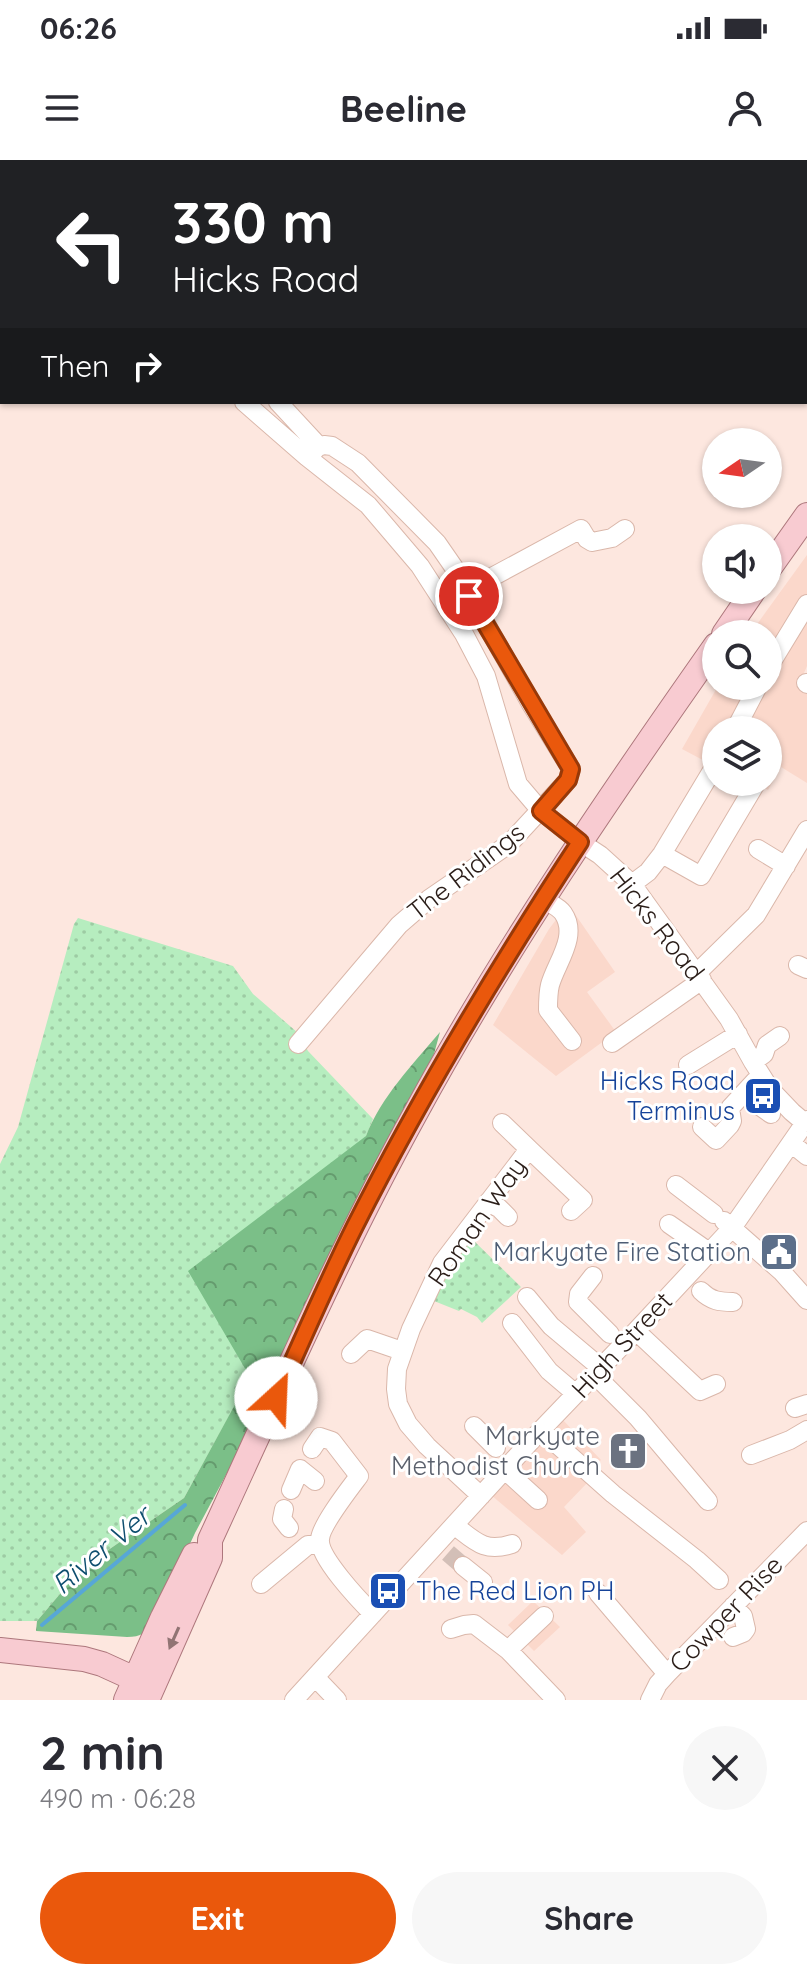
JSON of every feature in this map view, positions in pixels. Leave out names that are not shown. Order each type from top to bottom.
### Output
[{"type":"main road","points":[[782,550],[807,515]]},
{"type":"main road","points":[[0,1650],[84,1659],[102,1664],[140,1692],[196,1551],[210,1540],[355,1227],[416,1112],[543,899],[702,665]]},
{"type":"street","name":"Hicks Road","points":[[247,404],[312,452],[368,505],[420,566],[464,634],[486,676],[518,784],[541,811],[600,855],[632,884],[639,904],[700,976],[762,1076],[792,1112],[806,1122]]},
{"type":"street","points":[[280,404],[311,436],[312,452],[324,445],[332,446],[358,463],[437,543],[469,596],[479,584],[581,529],[592,542],[612,538],[625,529]]},
{"type":"street","name":"The Ridings","points":[[298,1044],[399,925],[429,899],[509,844],[568,780],[571,769],[469,596]]},
{"type":"street","points":[[782,645],[807,604]]},
{"type":"street","points":[[632,884],[648,872],[662,854],[702,787]]},
{"type":"street","points":[[662,854],[701,876],[748,796]]},
{"type":"street","points":[[612,1043],[700,976],[756,915],[807,830]]},
{"type":"street","points":[[758,849],[786,866]]},
{"type":"street","points":[[543,899],[563,913],[566,923],[568,935],[565,951],[550,986],[548,1010],[572,1041]]},
{"type":"street","points":[[688,1065],[738,1034]]},
{"type":"street","points":[[771,1114],[754,1102],[767,1045],[780,1036]]},
{"type":"street","points":[[702,1127],[716,1140],[732,1121],[730,1108],[762,1076]]},
{"type":"street","name":"High Street","points":[[294,1700],[373,1614],[442,1549],[454,1525],[481,1496],[504,1459],[541,1430],[576,1394],[597,1371],[616,1340],[636,1331],[694,1284],[723,1221],[806,1122]]},
{"type":"street","name":"Roman Way","points":[[502,1123],[583,1200],[571,1211]]},
{"type":"street","points":[[791,1143],[807,1156]]},
{"type":"street","name":"Roman Way","points":[[481,1496],[408,1424],[398,1404],[397,1369],[427,1292],[442,1263],[529,1149]]},
{"type":"street","points":[[676,1185],[782,1272],[807,1300]]},
{"type":"street","points":[[488,1202],[508,1217]]},
{"type":"street","points":[[669,1224],[709,1252]]},
{"type":"street","points":[[593,1276],[579,1294],[578,1302],[616,1340]]},
{"type":"street","points":[[694,1284],[712,1300],[733,1302]]},
{"type":"street","points":[[527,1297],[551,1326],[597,1371],[708,1501]]},
{"type":"street","points":[[512,1323],[549,1371],[576,1394]]},
{"type":"street","points":[[636,1331],[700,1391],[716,1384]]},
{"type":"street","points":[[351,1354],[367,1339],[402,1351]]},
{"type":"street","points":[[474,1426],[538,1500]]},
{"type":"street","points":[[541,1430],[613,1494],[719,1580]]},
{"type":"street","points":[[751,1455],[807,1430]]},
{"type":"street","points":[[312,1449],[320,1437],[332,1441],[359,1476],[328,1491]]},
{"type":"street","points":[[291,1490],[300,1469],[328,1491]]},
{"type":"street","points":[[261,1584],[304,1539],[323,1529],[328,1491]]},
{"type":"street","points":[[284,1509],[282,1519],[325,1555],[347,1586],[373,1614]]},
{"type":"street","points":[[454,1525],[480,1546],[494,1548],[512,1544]]},
{"type":"street","name":"Cowper Rise","points":[[650,1700],[667,1674],[807,1531]]},
{"type":"street","points":[[463,1566],[483,1582]]},
{"type":"street","points":[[598,1593],[667,1674]]},
{"type":"street","points":[[733,1606],[743,1616],[746,1629],[733,1637]]},
{"type":"street","points":[[501,1645],[544,1616]]},
{"type":"street","points":[[451,1629],[474,1624],[501,1645],[556,1700]]},
{"type":"street","points":[[315,1677],[337,1700]]},
{"type":"shaded area","points":[[807,555],[807,666],[804,673],[807,674],[807,783],[782,768],[782,716],[702,716],[702,760],[682,749],[710,700],[782,700],[782,620],[760,620],[772,604],[782,604],[782,590]]},
{"type":"shaded area","points":[[568,904],[615,972],[587,992],[616,1032],[556,1076],[493,1025],[549,929]]},
{"type":"shaded area","points":[[562,1419],[601,1460],[595,1465],[558,1434],[557,1428]]},
{"type":"shaded area","points":[[540,1442],[587,1483],[564,1507],[586,1532],[562,1555],[491,1495]]},
{"type":"shaded area","points":[[533,1601],[560,1627],[534,1651],[508,1625]]},
{"type":"green space","points":[[78,918],[233,966],[253,994],[298,1033],[308,1051],[373,1119],[251,1376],[184,1498],[82,1568],[37,1621],[0,1621],[0,1164],[18,1127]]},
{"type":"green space","points":[[440,1032],[434,1054],[386,1144],[244,1441],[151,1625],[143,1634],[132,1637],[36,1631],[37,1621],[82,1568],[184,1498],[250,1377],[188,1271],[366,1136],[389,1094]]},
{"type":"green space","points":[[472,1239],[521,1287],[482,1323],[461,1309],[459,1311],[434,1301],[450,1266]]},
{"type":"waterway","name":"River Ver","points":[[42,1625],[185,1505]]},
{"type":"tunnel","points":[[448,1553],[463,1566]]},
{"type":"place","name":"Hicks Road Terminus","points":[[763,1096]]},
{"type":"place","name":"Markyate Fire Station","points":[[779,1252]]},
{"type":"place","name":"Markyate Methodist Church","points":[[628,1451]]},
{"type":"place","name":"The Red Lion PH","points":[[388,1591]]},
{"type":"route","points":[[276,1398],[355,1227],[416,1112],[477,1005],[580,842],[541,811],[568,780],[571,769],[469,596]]}]
